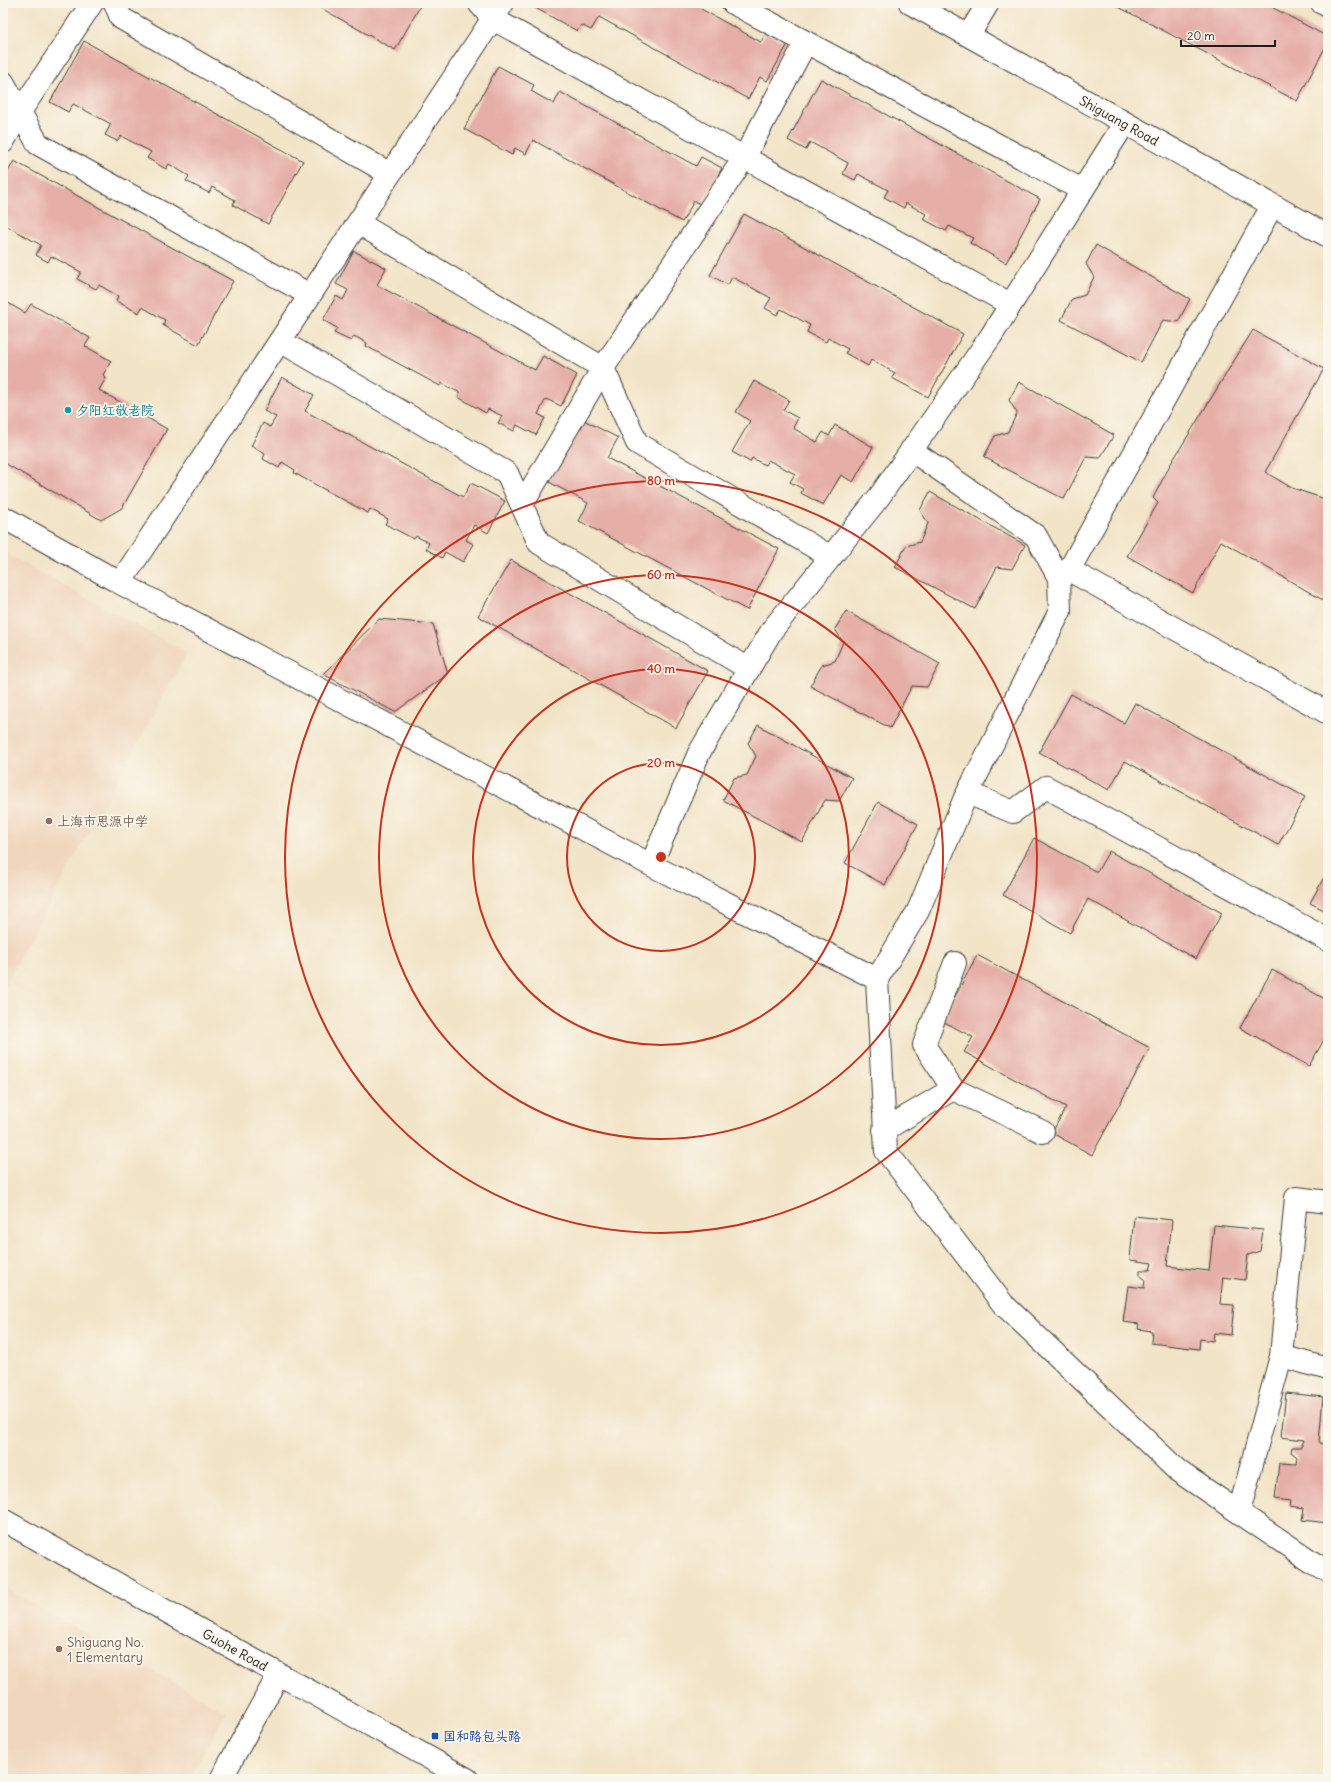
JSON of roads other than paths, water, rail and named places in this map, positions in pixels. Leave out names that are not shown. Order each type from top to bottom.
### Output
[{"type":"street","points":[[3,142],[20,112],[92,3]]},
{"type":"street","points":[[115,3],[121,18],[390,174]]},
{"type":"street","points":[[733,3],[1082,190]]},
{"type":"street","name":"Shiguang Road","points":[[910,3],[1124,124],[1328,236]]},
{"type":"street","points":[[969,35],[988,3]]},
{"type":"street","points":[[1322,3],[1328,6]]},
{"type":"street","points":[[120,583],[390,174],[491,8],[744,158],[1010,304]]},
{"type":"street","points":[[522,505],[603,368],[744,158],[806,42]]},
{"type":"street","points":[[3,82],[38,144],[310,295]]},
{"type":"street","points":[[651,865],[699,753],[772,630],[879,498],[1010,304],[1124,124]]},
{"type":"street","points":[[1272,206],[1069,570],[1328,713]]},
{"type":"street","points":[[358,223],[603,368],[638,443],[831,557]]},
{"type":"street","points":[[280,341],[507,472],[539,543],[749,668]]},
{"type":"street","points":[[911,450],[1036,536],[1059,578],[1060,611],[968,793],[918,911],[877,979],[886,1151],[1003,1304],[1178,1471],[1315,1564],[1328,1571]]},
{"type":"street","points":[[3,517],[120,583],[651,865],[877,979]]},
{"type":"street","points":[[968,793],[1013,812],[1046,787],[1328,940]]},
{"type":"street","points":[[956,963],[924,1045],[953,1089],[1043,1132]]},
{"type":"street","points":[[884,1130],[953,1089]]},
{"type":"street","points":[[1239,1512],[1281,1356],[1296,1198],[1328,1202]]},
{"type":"street","points":[[1281,1356],[1328,1369]]},
{"type":"street","name":"Guohe Road","points":[[3,1520],[467,1779]]},
{"type":"street","points":[[221,1779],[279,1674]]},
{"type":"place","name":"夕阳红敬老院","points":[[68,410]]},
{"type":"place","name":"上海市思源中学","points":[[49,821]]},
{"type":"place","name":"Shiguang No. 1 Elementary","points":[[59,1649]]},
{"type":"place","name":"国和路包头路","points":[[435,1736]]}]
